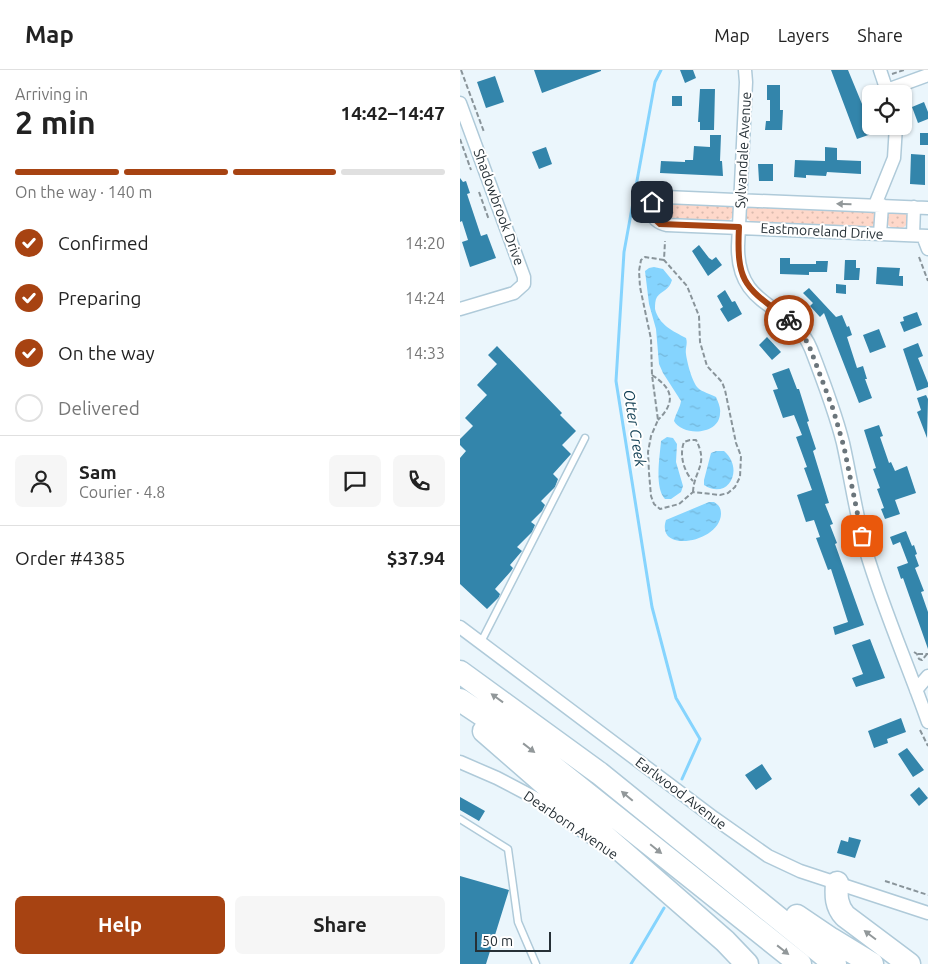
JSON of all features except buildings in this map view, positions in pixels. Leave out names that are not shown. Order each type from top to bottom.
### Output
[{"type":"highway","points":[[460,672],[599,773],[835,964]]},
{"type":"highway","points":[[460,700],[517,738],[800,964]]},
{"type":"highway","points":[[460,715],[488,734],[726,941],[747,964]]},
{"type":"highway","points":[[665,827],[742,875],[823,934],[872,964]]},
{"type":"highway","points":[[837,883],[837,904],[840,911],[908,964]]},
{"type":"street","name":"Sylvandale Avenue","points":[[745,70],[738,258],[743,276],[757,296],[796,327],[810,348],[840,435],[872,570],[928,722]]},
{"type":"street","points":[[880,70],[885,85]]},
{"type":"street","points":[[904,85],[928,75]]},
{"type":"street","name":"Shadowbrook Drive","points":[[460,103],[524,277],[524,284],[514,293],[460,309]]},
{"type":"street","points":[[880,234],[878,205],[894,158],[896,135]]},
{"type":"street","name":"Eastmoreland Drive","points":[[924,240],[880,234],[660,224],[654,220],[650,207],[652,202],[664,197],[928,208]]},
{"type":"street","points":[[914,207],[924,240]]},
{"type":"street","name":"Earlwood Avenue","points":[[460,627],[714,818],[768,856],[800,871],[928,913]]},
{"type":"street","points":[[916,690],[928,676]]},
{"type":"street","name":"Dearborn Avenue","points":[[460,762],[497,778],[537,799],[676,898]]},
{"type":"lane","points":[[480,642],[585,438]]},
{"type":"lane","points":[[460,819],[508,850],[518,922],[536,964]]},
{"type":"path","points":[[461,70],[484,132]]},
{"type":"path","points":[[890,70],[891,75],[904,70]]},
{"type":"path","points":[[460,139],[471,170]]},
{"type":"path","points":[[479,192],[489,220]]},
{"type":"path","points":[[924,240],[915,247],[928,281]]},
{"type":"path","points":[[664,260],[665,241]]},
{"type":"path","points":[[652,374],[666,385],[670,404],[666,412],[658,420],[651,436],[648,452],[651,496],[654,504],[660,509],[668,508],[678,504],[693,492],[720,495],[728,493],[735,487],[740,477],[741,456],[736,443],[732,418],[722,382],[707,366],[700,342],[699,316],[687,286],[664,260],[645,257],[641,260],[639,271],[642,302],[651,339],[652,374],[658,420]]},
{"type":"path","points":[[693,481],[686,470],[682,454],[684,442],[696,440],[702,457],[701,466],[693,481],[693,492]]},
{"type":"path","points":[[912,650],[917,654],[918,659],[922,660],[928,654]]},
{"type":"path","points":[[917,654],[928,654]]},
{"type":"path","points":[[886,881],[928,895]]},
{"type":"shaded area","points":[[659,201],[731,205],[734,216],[728,221],[662,219],[653,208]]},
{"type":"shaded area","points":[[748,207],[873,211],[875,214],[875,225],[870,228],[753,223],[746,218],[745,213]]},
{"type":"shaded area","points":[[890,212],[905,213],[909,218],[906,225],[901,229],[894,229],[888,225],[887,215]]},
{"type":"water","points":[[654,267],[663,269],[672,280],[669,286],[656,298],[655,309],[657,315],[667,327],[686,338],[687,358],[694,381],[700,389],[716,397],[719,405],[718,420],[714,426],[708,429],[700,431],[685,430],[674,421],[681,401],[659,364],[656,329],[649,304],[645,271]]},
{"type":"water","points":[[667,437],[673,438],[677,444],[676,462],[683,486],[681,492],[671,499],[665,499],[662,494],[659,479],[661,441]]},
{"type":"water","points":[[724,451],[730,458],[733,466],[731,481],[720,489],[713,489],[704,485],[711,453]]},
{"type":"water","points":[[709,502],[717,504],[721,512],[718,524],[710,532],[700,538],[678,541],[670,537],[665,531],[666,520]]},
{"type":"waterway","name":"Otter Creek","points":[[661,70],[655,82],[624,252],[616,381],[652,607],[676,698],[700,739],[682,779]]},
{"type":"waterway","name":"Otter Creek","points":[[631,964],[664,908]]},
{"type":"way so far","points":[[789,320],[808,343],[833,409],[844,447],[862,536]]},
{"type":"route","points":[[652,202],[650,207],[651,213],[654,220],[660,224],[739,227],[738,258],[745,280],[757,296],[789,320]]}]
